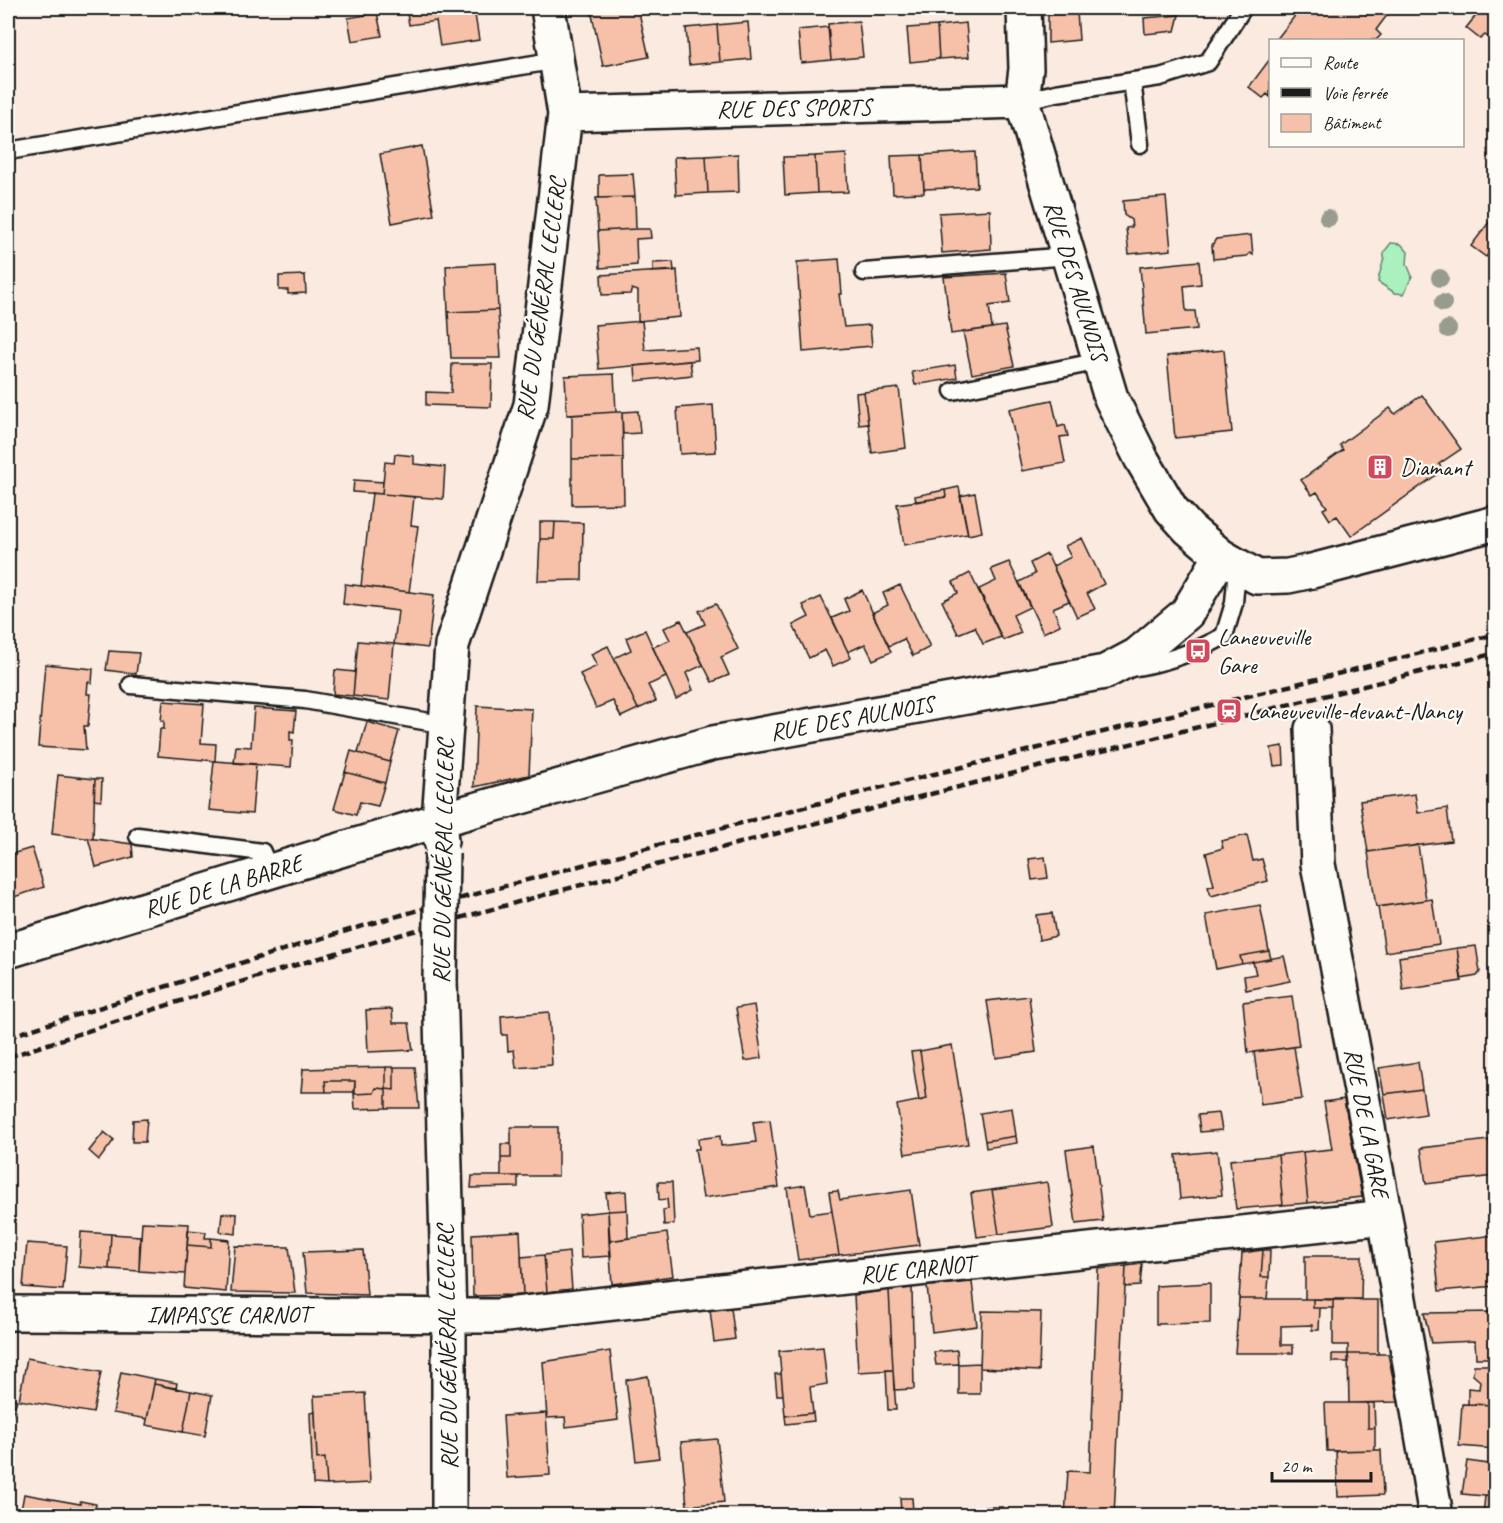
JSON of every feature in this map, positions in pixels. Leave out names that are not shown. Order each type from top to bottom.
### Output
[{"type":"street","name":"RUE DU GÉNÉRAL LECLERC","points":[[449,1515],[449,1317],[440,981],[442,853],[439,820],[452,645],[531,405],[565,114],[548,8]]},
{"type":"street","name":"RUE DES AULNOIS","points":[[439,820],[713,743],[1105,672],[1137,655],[1187,613],[1229,562],[1189,529],[1171,509],[1141,458],[1111,398],[1022,101],[1026,69],[1024,8]]},
{"type":"street","name":"RUE DES SPORTS","points":[[565,114],[1022,101]]},
{"type":"street","points":[[1229,562],[1257,577],[1288,576],[1496,523]]},
{"type":"street","name":"RUE DE LA GARE","points":[[1312,729],[1318,864],[1384,1217],[1436,1515]]},
{"type":"street","name":"RUE DE LA BARRE","points":[[8,951],[439,820]]},
{"type":"street","name":"RUE CARNOT","points":[[449,1317],[497,1316],[1384,1217]]},
{"type":"street","name":"IMPASSE CARNOT","points":[[8,1313],[449,1317]]},
{"type":"lane","points":[[1022,101],[1056,93],[1160,77],[1208,62],[1243,8]]},
{"type":"lane","points":[[8,151],[558,60]]},
{"type":"lane","points":[[1132,81],[1140,144]]},
{"type":"lane","points":[[864,272],[1069,256]]},
{"type":"lane","points":[[953,391],[1100,361]]},
{"type":"lane","points":[[1105,672],[1156,664],[1198,651],[1224,636],[1234,603],[1229,562]]},
{"type":"lane","points":[[131,685],[305,700],[446,725]]},
{"type":"lane","points":[[138,836],[262,852],[270,871]]},
{"type":"green space","points":[[1391,243],[1401,244],[1408,252],[1407,264],[1412,276],[1404,294],[1395,293],[1378,282],[1384,252]]},
{"type":"building","points":[[406,8],[474,8],[479,40],[440,46],[436,21],[409,25]]},
{"type":"building","points":[[638,8],[649,57],[603,66],[591,10]]},
{"type":"building","points":[[1301,8],[1388,8],[1391,10],[1376,30],[1381,35],[1377,39],[1277,39]]},
{"type":"building","points":[[1482,8],[1496,8],[1496,43],[1485,35],[1480,39],[1466,28]]},
{"type":"building","points":[[1077,12],[1079,40],[1048,43],[1048,15]]},
{"type":"building","points":[[377,13],[382,36],[352,41],[348,18]]},
{"type":"building","points":[[1179,15],[1175,31],[1145,34],[1144,18]]},
{"type":"building","points":[[859,21],[863,57],[831,60],[828,24]]},
{"type":"building","points":[[748,22],[751,59],[720,62],[717,25]]},
{"type":"building","points":[[966,23],[969,57],[939,59],[937,26]]},
{"type":"building","points":[[717,25],[720,62],[689,65],[686,28]]},
{"type":"building","points":[[937,26],[939,59],[910,62],[907,28]]},
{"type":"building","points":[[828,27],[831,60],[801,63],[798,30]]},
{"type":"building","points":[[1269,60],[1269,96],[1267,94],[1263,98],[1249,87]]},
{"type":"building","points":[[422,146],[434,215],[392,223],[380,154]]},
{"type":"building","points":[[975,152],[977,187],[924,189],[922,155]]},
{"type":"building","points":[[738,154],[739,192],[708,193],[706,156]]},
{"type":"building","points":[[846,154],[848,192],[817,193],[815,156]]},
{"type":"building","points":[[922,155],[924,193],[893,194],[891,156]]},
{"type":"building","points":[[706,156],[708,193],[676,195],[674,157]]},
{"type":"building","points":[[815,156],[817,193],[785,195],[783,157]]},
{"type":"building","points":[[633,174],[635,197],[599,198],[599,175]]},
{"type":"building","points":[[635,197],[636,229],[598,231],[596,198]]},
{"type":"building","points":[[1166,197],[1171,250],[1129,254],[1126,228],[1132,227],[1131,220],[1124,215],[1123,201]]},
{"type":"building","points":[[990,210],[991,249],[942,253],[939,213]]},
{"type":"building","points":[[1496,213],[1496,258],[1489,253],[1486,257],[1471,246]]},
{"type":"building","points":[[650,229],[651,238],[636,239],[637,265],[600,268],[598,231]]},
{"type":"building","points":[[1251,235],[1253,255],[1250,253],[1247,256],[1213,259],[1212,245],[1216,239]]},
{"type":"building","points":[[839,259],[842,294],[839,294],[844,327],[870,325],[872,346],[803,352],[797,262]]},
{"type":"building","points":[[1199,261],[1201,284],[1184,286],[1186,311],[1195,311],[1197,329],[1146,334],[1140,267]]},
{"type":"building","points":[[673,262],[674,271],[653,272],[653,263]]},
{"type":"building","points":[[496,263],[498,310],[448,312],[446,266]]},
{"type":"building","points":[[677,270],[680,317],[638,321],[638,291],[632,289],[630,294],[602,295],[601,275]]},
{"type":"building","points":[[1006,273],[1010,303],[989,306],[992,328],[951,334],[944,277]]},
{"type":"building","points":[[305,275],[306,293],[288,294],[288,290],[279,290],[279,276]]},
{"type":"building","points":[[498,310],[501,358],[451,358],[448,312]]},
{"type":"building","points":[[642,321],[645,350],[697,347],[698,360],[599,369],[595,325]]},
{"type":"building","points":[[1005,326],[1014,366],[972,374],[963,332]]},
{"type":"building","points":[[1224,350],[1232,432],[1175,438],[1167,356]]},
{"type":"building","points":[[690,361],[692,375],[636,381],[635,366]]},
{"type":"building","points":[[452,364],[492,364],[491,407],[426,405],[426,392],[451,393]]},
{"type":"building","points":[[955,365],[957,378],[915,385],[912,372]]},
{"type":"building","points":[[614,374],[616,412],[567,415],[565,376]]},
{"type":"building","points":[[899,388],[906,448],[872,453],[864,392]]},
{"type":"building","points":[[864,392],[868,424],[859,425],[856,393]]},
{"type":"building","name":"Diamant","points":[[1422,395],[1461,449],[1439,464],[1443,470],[1351,536],[1337,516],[1330,520],[1323,509],[1327,507],[1317,492],[1312,495],[1301,480],[1343,450],[1340,445],[1390,408],[1395,414]]},
{"type":"building","points":[[1052,400],[1058,427],[1065,425],[1068,436],[1060,437],[1065,463],[1022,471],[1009,409]]},
{"type":"building","points":[[713,405],[716,452],[680,454],[677,408]]},
{"type":"building","points":[[638,411],[640,433],[623,434],[622,412]]},
{"type":"building","points":[[622,412],[623,458],[572,459],[572,415]]},
{"type":"building","points":[[395,454],[414,456],[414,464],[445,467],[443,499],[382,494],[385,462],[394,463]]},
{"type":"building","points":[[623,458],[624,504],[572,505],[572,459]]},
{"type":"building","points":[[354,480],[383,482],[382,494],[353,492]]},
{"type":"building","points":[[959,487],[968,534],[904,545],[897,504],[946,497],[945,490]]},
{"type":"building","points":[[945,490],[946,497],[916,502],[915,496]]},
{"type":"building","points":[[372,493],[414,497],[411,525],[418,526],[409,592],[361,586]]},
{"type":"building","points":[[975,493],[982,532],[968,535],[960,496]]},
{"type":"building","points":[[540,522],[555,522],[554,539],[540,539]]},
{"type":"building","points":[[555,522],[583,523],[582,580],[538,581],[540,539],[554,539]]},
{"type":"building","points":[[1082,538],[1104,584],[1087,593],[1095,609],[1077,617],[1053,566],[1071,557],[1065,546]]},
{"type":"building","points":[[1047,554],[1069,601],[1053,608],[1060,625],[1043,633],[1019,582],[1035,574],[1030,563]]},
{"type":"building","points":[[1009,562],[1030,607],[1013,615],[1021,633],[1003,640],[979,589],[996,581],[991,569]]},
{"type":"building","points":[[970,573],[1001,637],[983,644],[975,627],[958,634],[942,601],[958,593],[953,582]]},
{"type":"building","points":[[345,584],[434,595],[428,648],[394,644],[398,611],[343,604]]},
{"type":"building","points":[[900,585],[930,647],[913,656],[904,639],[889,646],[872,613],[888,605],[883,593]]},
{"type":"building","points":[[862,590],[891,652],[873,660],[865,644],[848,652],[832,618],[849,611],[844,599]]},
{"type":"building","points":[[821,597],[851,658],[833,666],[825,650],[809,658],[793,625],[809,617],[803,605]]},
{"type":"building","points":[[716,604],[738,649],[721,657],[729,675],[712,682],[687,632],[705,624],[699,611]]},
{"type":"building","points":[[681,620],[703,665],[686,673],[693,690],[676,699],[653,647],[670,640],[664,628]]},
{"type":"building","points":[[645,630],[666,677],[648,685],[656,701],[638,709],[614,658],[631,650],[626,638]]},
{"type":"building","points":[[358,641],[394,644],[389,700],[353,696]]},
{"type":"building","points":[[608,646],[638,709],[621,717],[613,701],[596,708],[580,674],[597,666],[591,654]]},
{"type":"building","points":[[109,651],[139,653],[136,674],[106,670]]},
{"type":"building","points":[[45,664],[93,669],[92,683],[88,682],[87,694],[91,694],[88,726],[84,726],[86,750],[38,747]]},
{"type":"building","points":[[335,670],[355,672],[353,696],[333,694]]},
{"type":"building","points":[[163,701],[204,704],[201,743],[216,744],[215,761],[158,756],[160,729],[164,729],[164,721],[161,721]]},
{"type":"building","points":[[477,706],[532,709],[529,775],[474,787]]},
{"type":"building","points":[[254,708],[296,711],[294,732],[290,731],[290,740],[293,740],[291,767],[234,763],[236,746],[251,747]]},
{"type":"building","points":[[367,722],[399,731],[390,762],[358,753]]},
{"type":"building","points":[[1283,746],[1284,765],[1274,766],[1271,748]]},
{"type":"building","points":[[351,751],[390,762],[385,783],[345,772]]},
{"type":"building","points":[[214,761],[256,764],[252,814],[209,810]]},
{"type":"building","points":[[345,772],[385,783],[378,806],[360,802],[356,815],[334,809]]},
{"type":"building","points":[[58,775],[95,779],[93,839],[52,834]]},
{"type":"building","points":[[95,779],[102,779],[101,801],[94,800]]},
{"type":"building","points":[[1415,794],[1418,813],[1447,808],[1451,841],[1368,852],[1360,801]]},
{"type":"building","points":[[1247,835],[1253,861],[1262,859],[1268,881],[1211,896],[1208,887],[1214,885],[1206,853],[1223,848],[1221,841]]},
{"type":"building","points":[[88,838],[132,844],[133,857],[96,867]]},
{"type":"building","points":[[1418,845],[1426,900],[1376,907],[1368,852]]},
{"type":"building","points":[[32,848],[44,887],[8,899],[8,855]]},
{"type":"building","points":[[1045,857],[1048,878],[1032,880],[1029,859]]},
{"type":"building","points":[[1432,899],[1439,944],[1385,952],[1378,907]]},
{"type":"building","points":[[1260,905],[1269,951],[1240,956],[1242,964],[1216,969],[1206,915]]},
{"type":"building","points":[[1052,913],[1056,936],[1039,940],[1036,915]]},
{"type":"building","points":[[1476,946],[1480,972],[1477,976],[1461,979],[1457,948]]},
{"type":"building","points":[[1457,948],[1462,981],[1403,990],[1399,957]]},
{"type":"building","points":[[1269,951],[1271,959],[1242,964],[1240,956]]},
{"type":"building","points":[[1284,956],[1290,981],[1246,990],[1244,976],[1256,974],[1253,962]]},
{"type":"building","points":[[1029,996],[1036,1052],[996,1058],[987,1001]]},
{"type":"building","points":[[1292,996],[1299,1046],[1248,1053],[1243,1002]]},
{"type":"building","points":[[754,1005],[762,1058],[745,1061],[736,1008]]},
{"type":"building","points":[[392,1009],[393,1023],[409,1023],[413,1050],[368,1052],[366,1010]]},
{"type":"building","points":[[549,1012],[552,1065],[516,1068],[514,1050],[508,1051],[507,1035],[502,1035],[501,1016]]},
{"type":"building","points":[[952,1045],[968,1144],[905,1154],[897,1105],[927,1099],[920,1051]]},
{"type":"building","points":[[1294,1047],[1302,1099],[1261,1105],[1254,1052]]},
{"type":"building","points":[[920,1051],[927,1099],[919,1101],[911,1052]]},
{"type":"building","points":[[1418,1062],[1422,1089],[1384,1094],[1379,1068]]},
{"type":"building","points":[[386,1067],[386,1089],[376,1088],[374,1093],[354,1094],[355,1081],[325,1081],[326,1092],[301,1092],[303,1069]]},
{"type":"building","points":[[386,1067],[394,1067],[394,1090],[386,1089]]},
{"type":"building","points":[[394,1067],[415,1067],[419,1108],[386,1108],[386,1089],[394,1090]]},
{"type":"building","points":[[325,1081],[355,1081],[355,1092],[326,1092]]},
{"type":"building","points":[[376,1088],[386,1089],[386,1108],[355,1109],[354,1094],[374,1093]]},
{"type":"building","points":[[1422,1089],[1426,1114],[1388,1120],[1384,1094]]},
{"type":"building","points":[[1344,1099],[1362,1197],[1308,1203],[1303,1152],[1332,1149],[1324,1102]]},
{"type":"building","points":[[1012,1108],[1016,1136],[985,1141],[980,1113]]},
{"type":"building","points":[[1219,1113],[1222,1130],[1200,1132],[1198,1115]]},
{"type":"building","points":[[147,1119],[145,1142],[132,1142],[133,1120]]},
{"type":"building","points":[[770,1120],[779,1187],[703,1198],[695,1149],[699,1149],[698,1139],[720,1136],[721,1146],[756,1142],[753,1122]]},
{"type":"building","points":[[511,1127],[558,1127],[558,1176],[501,1176],[501,1158],[511,1158]]},
{"type":"building","points":[[104,1132],[114,1140],[99,1160],[89,1151]]},
{"type":"building","points":[[1016,1136],[1017,1143],[986,1148],[985,1141]]},
{"type":"building","points":[[1496,1139],[1496,1160],[1492,1161],[1489,1140]]},
{"type":"building","points":[[1489,1140],[1494,1176],[1426,1184],[1421,1148]]},
{"type":"building","points":[[501,1144],[511,1144],[511,1158],[501,1158]]},
{"type":"building","points":[[1094,1146],[1103,1221],[1076,1224],[1066,1150]]},
{"type":"building","points":[[1217,1151],[1222,1195],[1180,1199],[1176,1155]]},
{"type":"building","points":[[1303,1152],[1308,1203],[1283,1205],[1278,1155]]},
{"type":"building","points":[[1278,1155],[1283,1205],[1236,1209],[1230,1160]]},
{"type":"building","points":[[472,1176],[518,1176],[518,1187],[471,1188]]},
{"type":"building","points":[[658,1182],[672,1182],[674,1224],[664,1225],[663,1210],[668,1209],[667,1199],[659,1200]]},
{"type":"building","points":[[1047,1182],[1053,1227],[999,1234],[992,1190]]},
{"type":"building","points":[[805,1185],[810,1214],[832,1211],[839,1255],[798,1260],[787,1188]]},
{"type":"building","points":[[911,1190],[919,1245],[839,1255],[829,1192],[838,1191],[840,1200]]},
{"type":"building","points":[[992,1190],[999,1234],[977,1237],[971,1193]]},
{"type":"building","points":[[626,1191],[627,1210],[608,1211],[606,1193]]},
{"type":"building","points":[[627,1210],[628,1238],[609,1241],[608,1211]]},
{"type":"building","points":[[608,1211],[611,1256],[581,1258],[579,1214]]},
{"type":"building","points":[[222,1213],[237,1214],[236,1234],[220,1232]]},
{"type":"building","points":[[142,1222],[189,1224],[185,1274],[139,1271]]},
{"type":"building","points":[[188,1230],[206,1232],[205,1238],[211,1238],[211,1247],[187,1245]]},
{"type":"building","points":[[520,1231],[523,1295],[473,1296],[472,1234]]},
{"type":"building","points":[[81,1232],[111,1234],[109,1269],[79,1267]]},
{"type":"building","points":[[667,1233],[673,1276],[612,1284],[609,1241]]},
{"type":"building","points":[[111,1234],[140,1236],[139,1271],[109,1269]]},
{"type":"building","points":[[1496,1235],[1496,1286],[1439,1291],[1434,1242]]},
{"type":"building","points":[[211,1238],[229,1240],[226,1292],[184,1288],[187,1245],[211,1247]]},
{"type":"building","points":[[27,1243],[67,1246],[63,1290],[23,1287]]},
{"type":"building","points":[[235,1246],[289,1247],[295,1293],[231,1292]]},
{"type":"building","points":[[363,1250],[367,1295],[307,1293],[303,1252]]},
{"type":"building","points":[[1263,1250],[1270,1250],[1269,1277],[1261,1277]]},
{"type":"building","points":[[1263,1250],[1261,1277],[1269,1277],[1267,1299],[1239,1299],[1242,1253]]},
{"type":"building","points":[[569,1252],[572,1289],[547,1292],[544,1255]]},
{"type":"building","points":[[544,1255],[547,1292],[523,1295],[521,1257]]},
{"type":"building","points":[[1305,1256],[1362,1256],[1361,1299],[1305,1299]]},
{"type":"building","points":[[1142,1264],[1140,1286],[1125,1287],[1126,1266]]},
{"type":"building","points":[[1126,1266],[1114,1516],[1065,1516],[1068,1471],[1090,1472],[1098,1269]]},
{"type":"building","points":[[972,1282],[977,1326],[932,1332],[927,1286]]},
{"type":"building","points":[[1210,1283],[1210,1323],[1156,1324],[1156,1286]]},
{"type":"building","points":[[912,1288],[914,1389],[894,1390],[889,1290]]},
{"type":"building","points":[[889,1290],[893,1370],[858,1372],[854,1295]]},
{"type":"building","points":[[1239,1299],[1313,1299],[1313,1308],[1320,1308],[1319,1330],[1312,1330],[1312,1325],[1281,1326],[1281,1345],[1293,1345],[1293,1353],[1235,1353]]},
{"type":"building","points":[[1313,1299],[1333,1300],[1333,1308],[1313,1308]]},
{"type":"building","points":[[1333,1300],[1378,1300],[1378,1354],[1348,1354],[1348,1345],[1333,1345]]},
{"type":"building","points":[[731,1308],[735,1339],[714,1342],[710,1310]]},
{"type":"building","points":[[982,1311],[1041,1312],[1039,1371],[980,1368]]},
{"type":"building","points":[[1496,1312],[1496,1358],[1476,1358],[1475,1341],[1431,1343],[1424,1313]]},
{"type":"building","points":[[823,1347],[827,1384],[810,1387],[813,1413],[785,1416],[779,1351]]},
{"type":"building","points":[[957,1350],[958,1364],[936,1365],[934,1352]]},
{"type":"building","points":[[610,1351],[618,1420],[566,1427],[565,1417],[547,1418],[543,1362]]},
{"type":"building","points":[[1332,1354],[1348,1354],[1349,1362],[1332,1362]]},
{"type":"building","points":[[1348,1354],[1388,1354],[1398,1402],[1349,1403]]},
{"type":"building","points":[[27,1358],[101,1372],[93,1413],[19,1400]]},
{"type":"building","points":[[980,1363],[980,1394],[959,1394],[959,1364]]},
{"type":"building","points":[[1474,1365],[1496,1365],[1496,1405],[1468,1404],[1468,1388],[1479,1389],[1480,1381],[1473,1375]]},
{"type":"building","points":[[886,1370],[893,1370],[896,1410],[888,1410]]},
{"type":"building","points":[[121,1372],[155,1379],[147,1419],[113,1413]]},
{"type":"building","points":[[775,1374],[781,1374],[783,1395],[777,1395]]},
{"type":"building","points":[[648,1376],[659,1458],[636,1461],[626,1380]]},
{"type":"building","points":[[155,1379],[177,1383],[176,1389],[154,1384]]},
{"type":"building","points":[[154,1384],[191,1391],[183,1432],[146,1425]]},
{"type":"building","points":[[191,1391],[212,1395],[205,1436],[183,1432]]},
{"type":"building","points":[[365,1393],[370,1483],[327,1485],[325,1458],[317,1459],[314,1396]]},
{"type":"building","points":[[8,1395],[17,1400],[8,1425]]},
{"type":"building","points":[[1325,1403],[1368,1403],[1368,1428],[1375,1428],[1375,1450],[1327,1451]]},
{"type":"building","points":[[1368,1403],[1374,1403],[1375,1428],[1368,1428]]},
{"type":"building","points":[[1462,1404],[1496,1405],[1496,1449],[1459,1446]]},
{"type":"building","points":[[315,1412],[317,1459],[325,1458],[327,1485],[313,1484],[310,1413]]},
{"type":"building","points":[[546,1413],[550,1475],[507,1478],[503,1416]]},
{"type":"building","points":[[813,1413],[814,1421],[786,1424],[785,1416]]},
{"type":"building","points":[[717,1439],[724,1502],[687,1506],[681,1442]]},
{"type":"building","points":[[1381,1450],[1383,1495],[1338,1497],[1336,1451]]},
{"type":"building","points":[[1467,1461],[1496,1465],[1496,1497],[1462,1494]]},
{"type":"building","points":[[24,1494],[80,1504],[80,1501],[96,1504],[94,1516],[20,1516]]},
{"type":"building","points":[[1485,1496],[1496,1497],[1496,1516],[1483,1516]]},
{"type":"building","points":[[900,1498],[912,1498],[913,1512],[901,1512]]},
{"type":"building","points":[[977,1507],[1003,1507],[1003,1516],[977,1516]]},
{"type":"building","points":[[297,1508],[322,1509],[322,1516],[297,1516]]},
{"type":"railway","points":[[8,1037],[284,950],[516,883],[795,809],[1496,634]]},
{"type":"railway","points":[[8,1057],[290,967],[523,901],[939,792],[1496,653]]},
{"type":"place","name":"Diamant","points":[[1380,467]]},
{"type":"place","name":"Laneuveville Gare","points":[[1198,651]]},
{"type":"place","name":"Laneuveville-devant-Nancy","points":[[1229,711]]}]
